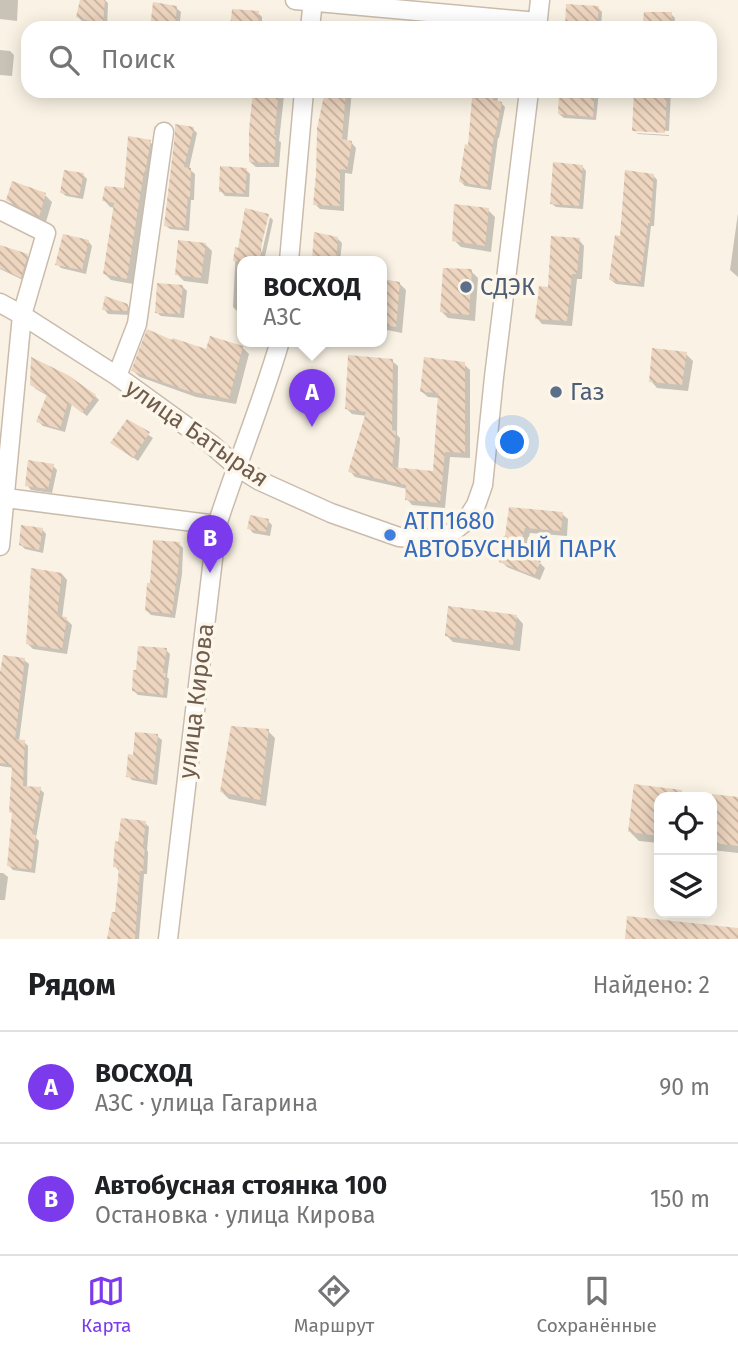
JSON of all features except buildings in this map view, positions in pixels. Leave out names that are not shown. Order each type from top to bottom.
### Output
[{"type":"street","points":[[537,21],[540,0]]},
{"type":"street","points":[[309,21],[306,1],[498,21]]},
{"type":"street","points":[[289,256],[303,98]]},
{"type":"street","name":"улица Батырая","points":[[0,303],[117,376],[211,444],[236,466],[260,481],[331,513],[399,537],[422,540],[446,537],[465,522],[476,505],[482,485],[528,98]]},
{"type":"street","points":[[117,376],[137,324],[164,132]]},
{"type":"street","points":[[0,210],[46,233],[22,315],[0,546]]},
{"type":"street","name":"улица Кирова","points":[[168,939],[217,525],[278,347]]},
{"type":"street","points":[[6,498],[217,525]]},
{"type":"place","name":"СДЭК","points":[[466,287]]},
{"type":"place","name":"Газ","points":[[556,392]]},
{"type":"place","name":"ВОСХОД","points":[[312,427]]},
{"type":"place","name":"АТП1680 АВТОБУСНЫЙ ПАРК","points":[[390,535]]},
{"type":"place","name":"Автобусная стоянка 100","points":[[210,573]]}]
